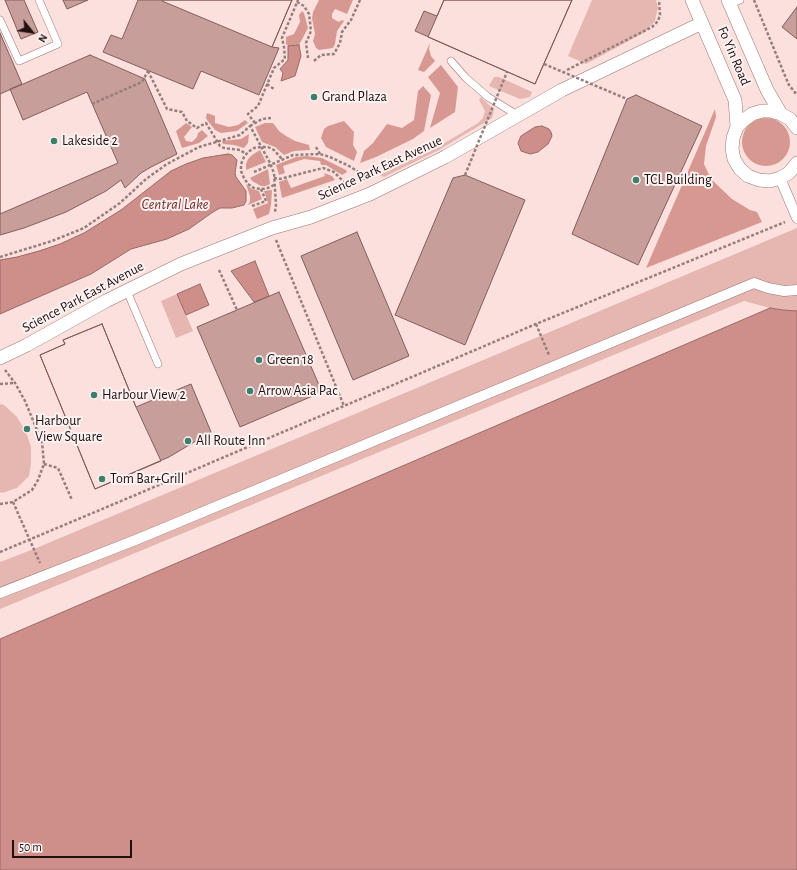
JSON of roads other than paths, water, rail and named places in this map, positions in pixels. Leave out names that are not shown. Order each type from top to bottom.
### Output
[{"type":"street","name":"Fo Yin Road","points":[[692,0],[735,100],[737,127],[733,138],[732,148],[734,159],[740,169],[748,176],[759,180],[770,181],[780,178]]},
{"type":"street","name":"Fo Yin Road","points":[[733,1],[767,90],[781,114],[790,119],[797,128]]},
{"type":"street","name":"Science Park East Avenue","points":[[2,363],[27,345],[127,291],[181,264],[272,228],[311,217],[370,194],[445,157],[516,115],[597,72],[702,23]]},
{"type":"street","points":[[737,127],[748,117],[762,111],[772,111],[781,114]]},
{"type":"street","points":[[797,163],[789,173],[780,178],[797,218]]},
{"type":"street","points":[[0,593],[152,533],[754,283],[768,288],[784,291],[797,290]]},
{"type":"lane","points":[[0,20],[19,61],[58,44],[39,0]]},
{"type":"lane","points":[[451,61],[466,78],[488,97],[516,115]]},
{"type":"lane","points":[[127,291],[158,364]]},
{"type":"water","points":[[299,45],[301,56],[295,76],[281,81],[283,73],[280,69],[288,60],[288,46]]},
{"type":"water","points":[[542,126],[549,129],[551,132],[552,136],[548,144],[538,152],[530,154],[521,151],[518,143],[521,136],[535,127]]},
{"type":"water","name":"Central Lake","points":[[228,154],[232,155],[237,160],[235,173],[236,177],[246,191],[246,201],[244,205],[232,208],[220,208],[189,229],[167,239],[131,249],[91,274],[0,314],[0,260],[39,251],[60,244],[84,233],[121,210],[171,171],[203,158]]},
{"type":"water","points":[[255,261],[269,296],[254,302],[231,271]]},
{"type":"water","points":[[200,284],[209,305],[186,315],[177,294]]},
{"type":"water","points":[[770,308],[797,311],[797,870],[0,870],[0,639]]},
{"type":"place","name":"Grand Plaza","points":[[314,97]]},
{"type":"place","name":"Lakeside 2","points":[[54,141]]},
{"type":"place","name":"TCL Building","points":[[636,180]]},
{"type":"place","name":"Green 18","points":[[259,360]]},
{"type":"place","name":"Arrow Asia Pac","points":[[250,391]]},
{"type":"place","name":"Harbour View 2","points":[[94,395]]},
{"type":"place","name":"Harbour View Square","points":[[27,429]]},
{"type":"place","name":"All Route Inn","points":[[188,441]]},
{"type":"place","name":"Tom Bar+Grill","points":[[102,479]]}]
